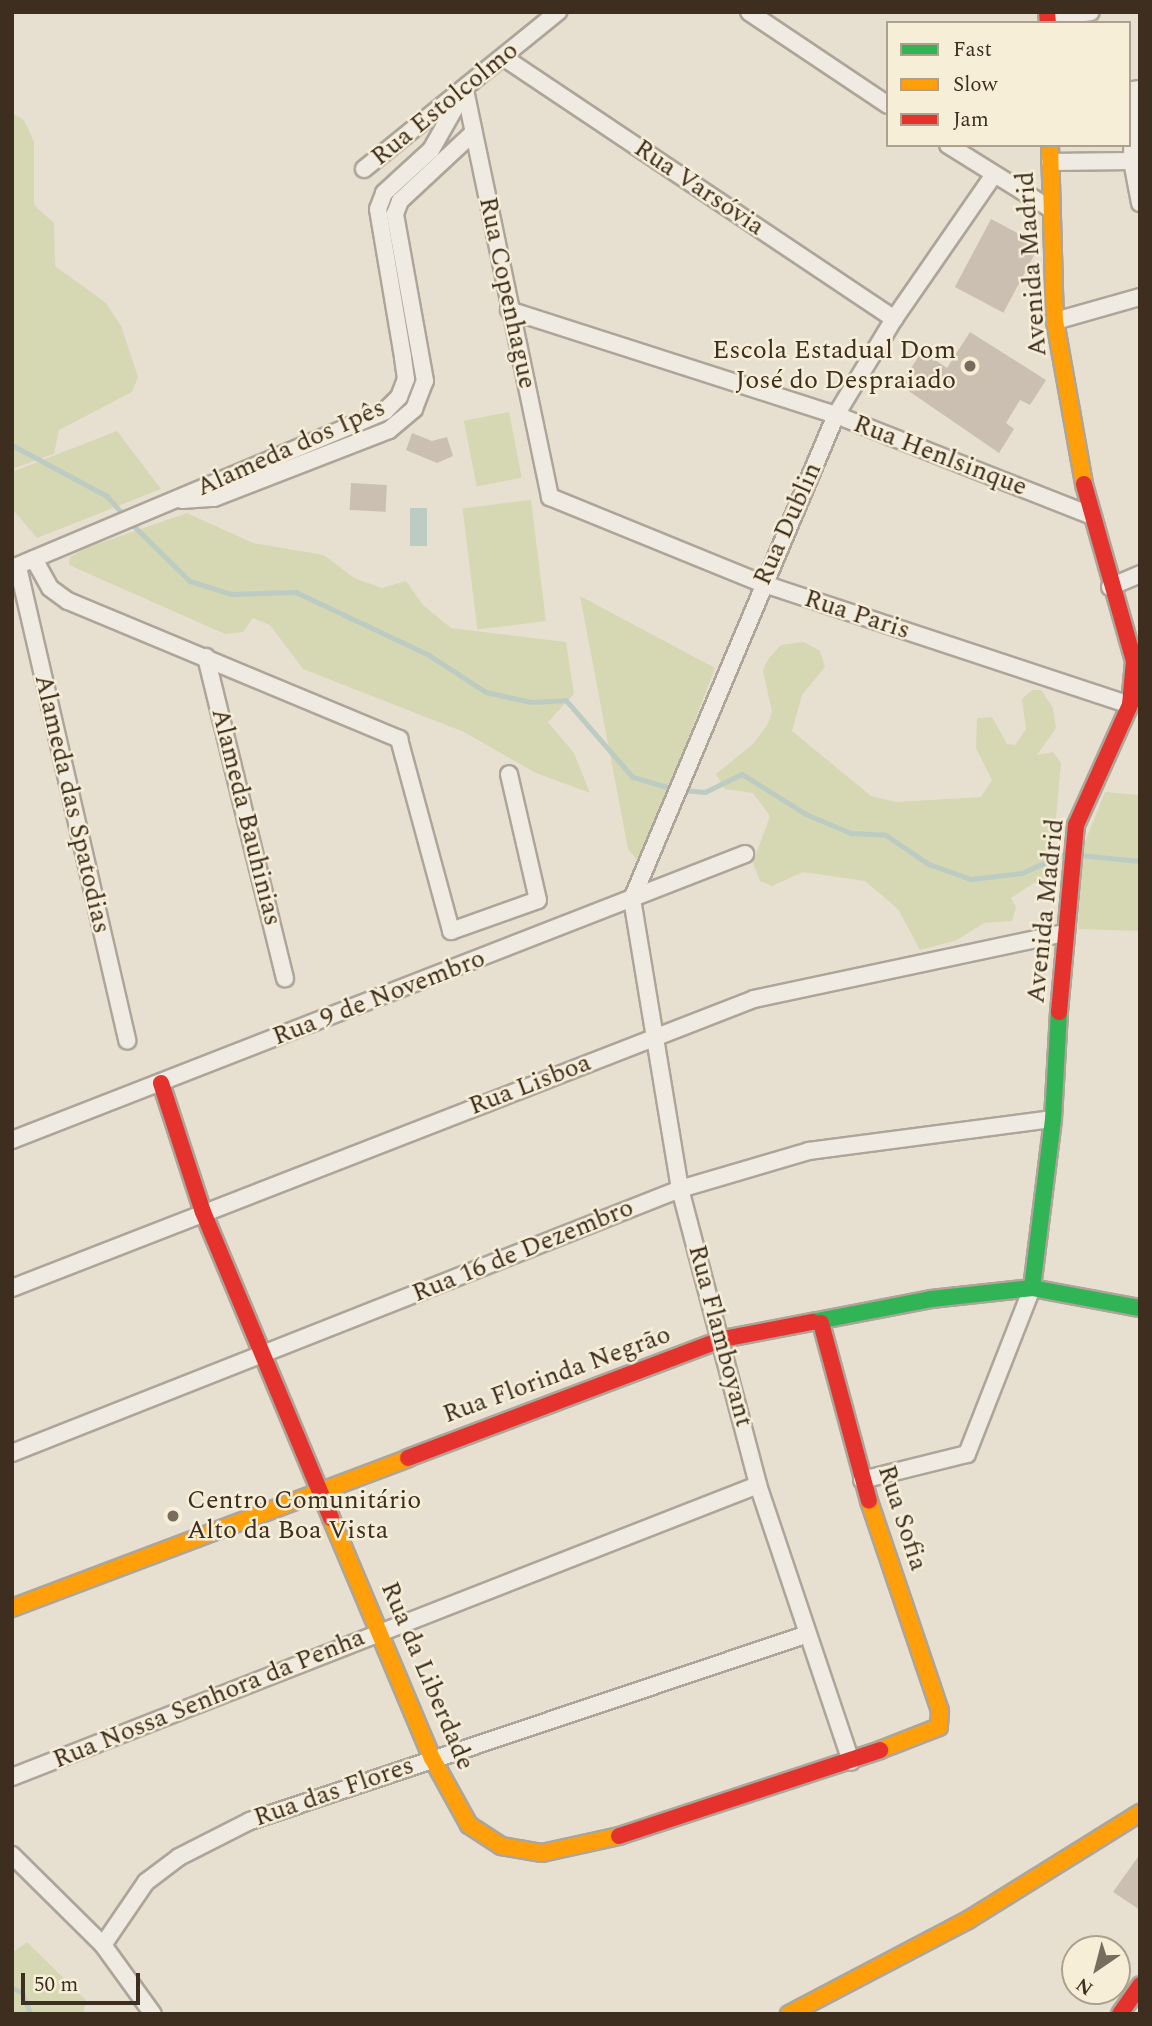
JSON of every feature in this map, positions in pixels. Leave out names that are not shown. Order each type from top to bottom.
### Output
[{"type":"street","name":"Rua Estolcolmo","points":[[364,169],[465,90],[558,12]]},
{"type":"street","points":[[749,12],[886,104]]},
{"type":"street","points":[[1048,18],[1091,12]]},
{"type":"street","name":"Rua Varsóvia","points":[[503,57],[894,319]]},
{"type":"street","points":[[1140,89],[1133,90],[1140,202]]},
{"type":"street","points":[[400,201],[384,193],[443,132],[465,90]]},
{"type":"street","name":"Rua Copenhague","points":[[465,90],[550,497]]},
{"type":"street","points":[[443,132],[458,149]]},
{"type":"street","points":[[406,379],[425,381],[396,232],[400,201],[474,132]]},
{"type":"street","points":[[951,147],[993,176],[1051,209]]},
{"type":"street","points":[[1050,154],[1136,161]]},
{"type":"street","name":"Avenida Madrid","points":[[862,1479],[967,1454],[1032,1288],[1054,1119],[1064,933],[1074,841],[1086,799],[1130,705],[1133,661],[1090,515],[1055,321],[1050,154]]},
{"type":"street","name":"Rua Dublin","points":[[632,899],[689,774],[761,583],[836,415],[894,319],[993,176]]},
{"type":"street","name":"Alameda dos Ipês","points":[[15,567],[385,411],[399,397],[406,379],[377,225],[384,193]]},
{"type":"street","points":[[1055,321],[1140,297]]},
{"type":"street","name":"Rua Henlsinque","points":[[509,310],[836,415],[1090,515]]},
{"type":"street","name":"Alameda dos Ipês","points":[[176,500],[214,498],[388,430],[414,409],[425,381]]},
{"type":"street","points":[[385,411],[388,430]]},
{"type":"street","name":"Rua Paris","points":[[550,497],[761,583],[1130,705]]},
{"type":"street","points":[[34,559],[50,587],[68,601],[399,739],[451,930],[538,900],[509,774]]},
{"type":"street","name":"Alameda das Spatodias","points":[[15,567],[127,1041]]},
{"type":"street","points":[[1110,587],[1140,574]]},
{"type":"street","name":"Alameda Bauhinias","points":[[206,657],[285,978]]},
{"type":"street","name":"Rua 9 de Novembro","points":[[12,1140],[745,854]]},
{"type":"street","name":"Rua Flamboyant","points":[[632,899],[680,1189],[723,1339],[758,1485],[805,1635],[851,1762]]},
{"type":"street","name":"Rua Lisboa","points":[[12,1288],[656,1035],[809,983],[1064,933]]},
{"type":"street","name":"Rua da Liberdade","points":[[161,1083],[203,1212],[323,1488],[432,1758],[469,1825],[501,1846],[542,1853],[586,1847],[851,1762],[939,1727]]},
{"type":"street","name":"Rua 16 de Dezembro","points":[[12,1453],[680,1189],[809,1151],[1054,1119]]},
{"type":"street","name":"Rua Florinda Negrão","points":[[12,1608],[323,1488],[723,1339],[821,1323],[931,1299],[1032,1288],[1140,1308]]},
{"type":"street","name":"Rua Sofia","points":[[821,1323],[862,1479],[940,1711],[939,1727]]},
{"type":"street","name":"Rua Nossa Senhora da Penha","points":[[12,1777],[379,1631],[758,1485]]},
{"type":"street","name":"Rua das Flores","points":[[103,1945],[146,1882],[179,1857],[250,1821],[805,1635]]},
{"type":"street","points":[[789,2014],[968,1920],[1140,1813]]},
{"type":"street","points":[[12,1855],[103,1945],[153,2014]]},
{"type":"street","points":[[1120,2014],[1140,1985]]},
{"type":"green space","points":[[12,113],[24,120],[34,142],[34,205],[54,223],[55,266],[106,303],[121,326],[138,377],[132,392],[59,430],[54,454],[12,469]]},
{"type":"green space","points":[[509,412],[522,478],[477,487],[464,421]]},
{"type":"green space","points":[[117,431],[161,489],[37,538],[12,509],[12,472]]},
{"type":"green space","points":[[531,500],[546,621],[477,629],[463,508]]},
{"type":"green space","points":[[187,513],[253,543],[324,555],[354,578],[382,588],[406,581],[423,605],[451,628],[566,642],[574,694],[548,722],[574,753],[590,793],[536,773],[464,732],[303,669],[270,625],[253,618],[243,632],[225,634],[69,565],[70,557],[86,548]]},
{"type":"green space","points":[[580,596],[715,668],[640,864],[628,849]]},
{"type":"green space","points":[[804,642],[820,651],[825,667],[802,695],[792,731],[871,796],[896,802],[981,797],[992,780],[976,748],[977,718],[992,717],[1007,744],[1015,745],[1026,729],[1022,699],[1032,690],[1041,690],[1053,708],[1056,728],[1037,755],[1053,752],[1061,763],[1050,882],[1034,883],[1011,898],[1016,907],[1012,921],[984,923],[957,940],[920,950],[898,909],[865,881],[803,872],[772,886],[760,881],[753,863],[770,816],[753,793],[725,789],[716,774],[753,744],[768,724],[772,712],[763,670],[769,658],[781,645]]},
{"type":"green space","points":[[1105,792],[1140,795],[1140,931],[1078,929],[1082,849]]},
{"type":"green space","points":[[27,1942],[86,2000],[83,2014],[12,2014],[12,1953]]},
{"type":"shaded area","points":[[410,508],[427,508],[427,546],[410,546]]},
{"type":"building","points":[[991,219],[1040,245],[1003,313],[955,287]]},
{"type":"building","points":[[970,332],[1046,380],[1030,405],[1020,400],[1006,423],[1014,429],[999,453],[900,385],[922,351],[947,368]]},
{"type":"building","points":[[412,433],[432,441],[447,437],[453,456],[437,463],[406,450]]},
{"type":"building","points":[[351,483],[387,485],[386,512],[350,510]]},
{"type":"building","points":[[1140,1854],[1140,1910],[1113,1892]]},
{"type":"waterway","points":[[12,445],[107,496],[126,517]]},
{"type":"waterway","points":[[131,523],[190,581],[231,594],[296,592],[429,655],[486,692],[531,702],[566,700],[633,777],[674,789]]},
{"type":"waterway","points":[[682,790],[705,792],[742,774],[806,814],[851,833],[886,835],[929,864],[971,879],[1022,873],[1067,853]]},
{"type":"waterway","points":[[1079,855],[1140,861]]},
{"type":"waterway","points":[[12,1988],[22,1992],[31,2014]]},
{"type":"traffic: fast","points":[[1032,1288],[1053,1119],[1059,1012]]},
{"type":"traffic: fast","points":[[812,1322],[931,1299],[1032,1288],[1140,1308]]},
{"type":"traffic: slow","points":[[1050,147],[1055,321],[1084,484]]},
{"type":"traffic: slow","points":[[12,1608],[408,1458]]},
{"type":"traffic: slow","points":[[869,1501],[940,1711],[939,1727],[880,1750]]},
{"type":"traffic: slow","points":[[331,1518],[432,1758],[469,1825],[501,1846],[542,1853],[619,1836]]},
{"type":"traffic: slow","points":[[789,2014],[968,1920],[1140,1813]]},
{"type":"traffic: jam","points":[[1047,12],[1048,21]]},
{"type":"traffic: jam","points":[[1059,1012],[1076,825],[1130,705],[1134,661],[1084,484]]},
{"type":"traffic: jam","points":[[161,1083],[203,1212],[331,1518]]},
{"type":"traffic: jam","points":[[408,1458],[723,1339],[812,1322]]},
{"type":"traffic: jam","points":[[821,1323],[869,1501]]},
{"type":"traffic: jam","points":[[619,1836],[880,1750]]},
{"type":"traffic: jam","points":[[1120,2014],[1140,1985]]},
{"type":"place","name":"Escola Estadual Dom José do Despraiado","points":[[970,366]]},
{"type":"place","name":"Centro Comunitário Alto da Boa Vista","points":[[173,1516]]}]
